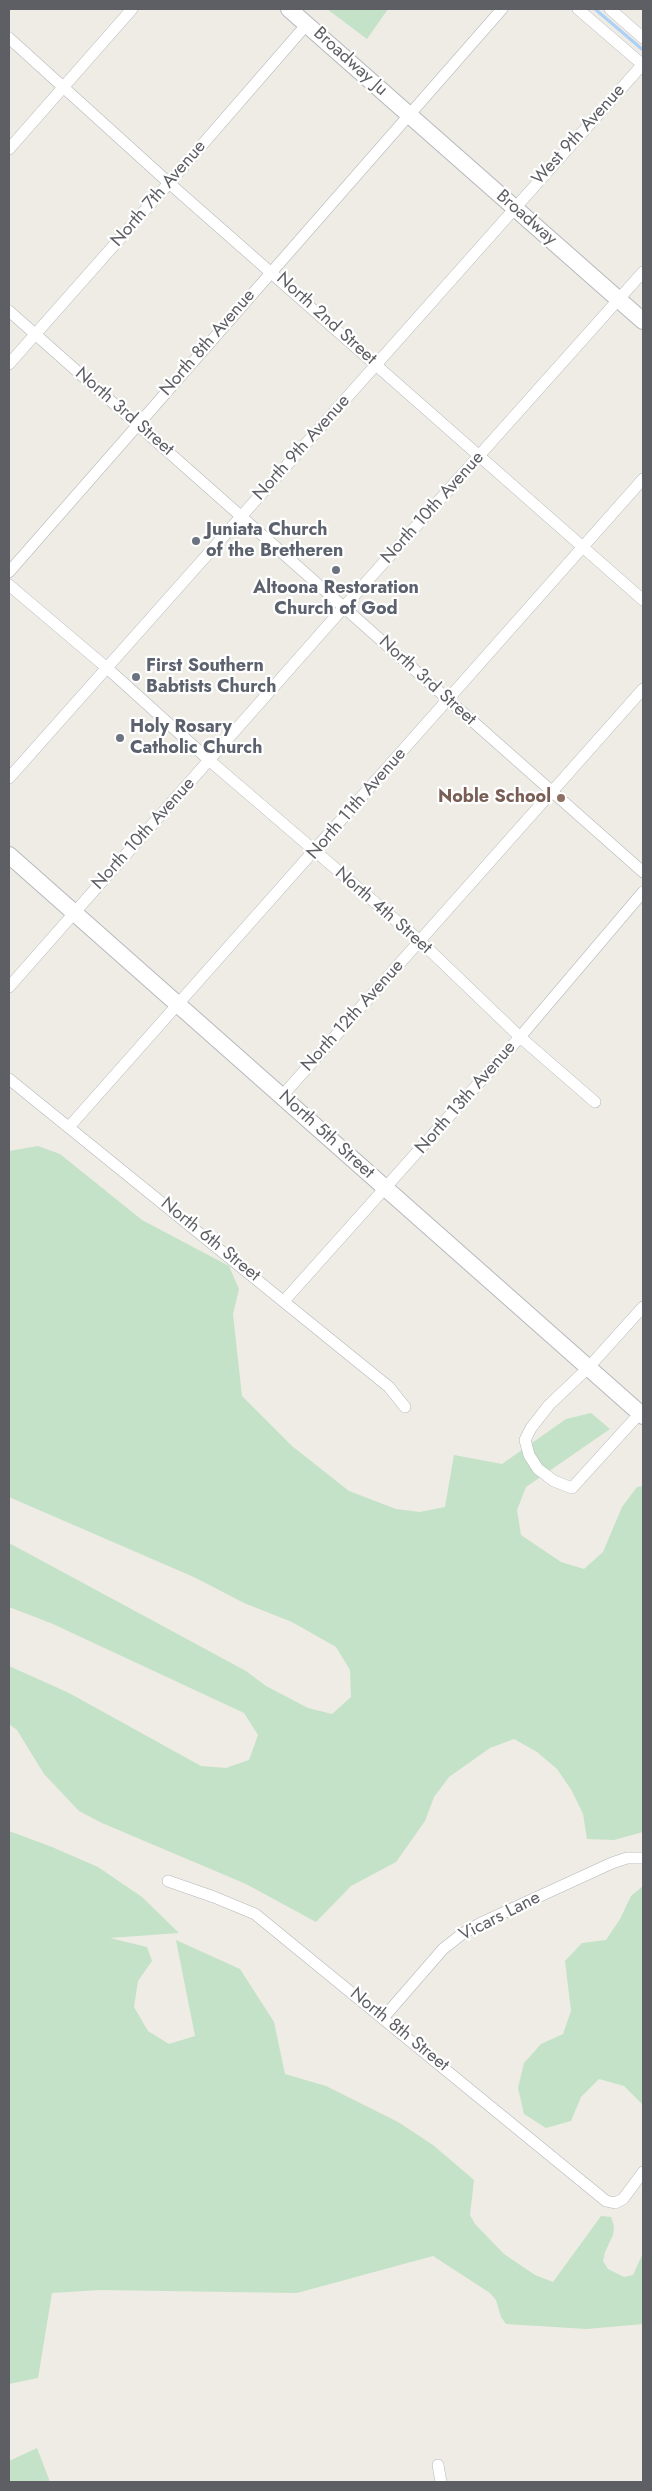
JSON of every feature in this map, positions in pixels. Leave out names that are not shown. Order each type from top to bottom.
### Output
[{"type":"street","points":[[9,149],[132,9]]},
{"type":"street","name":"Broadway Ju","points":[[289,9],[410,115]]},
{"type":"street","name":"North 8th Avenue","points":[[9,572],[502,9]]},
{"type":"street","points":[[578,9],[643,64]]},
{"type":"street","points":[[610,9],[643,38]]},
{"type":"street","name":"North 7th Avenue","points":[[9,364],[307,24]]},
{"type":"street","name":"North 2nd Street","points":[[9,38],[169,183],[272,271],[643,600]]},
{"type":"street","name":"West 9th Avenue","points":[[514,207],[643,64]]},
{"type":"street","name":"Broadway","points":[[410,115],[643,321]]},
{"type":"street","name":"North 9th Avenue","points":[[9,778],[514,207]]},
{"type":"street","name":"North 10th Avenue","points":[[9,988],[344,607],[643,272]]},
{"type":"street","name":"North 3rd Street","points":[[9,311],[643,872]]},
{"type":"street","name":"North 11th Avenue","points":[[69,1127],[315,852],[643,479]]},
{"type":"street","name":"North 4th Street","points":[[9,585],[420,941],[520,1037],[595,1102]]},
{"type":"street","name":"North 12th Avenue","points":[[283,1096],[643,690]]},
{"type":"street","name":"North 5th Street","points":[[9,855],[641,1414]]},
{"type":"street","name":"North 13th Avenue","points":[[284,1301],[520,1037],[643,892]]},
{"type":"street","name":"North 6th Street","points":[[9,1079],[389,1387],[405,1407]]},
{"type":"street","points":[[641,1414],[572,1488],[554,1481],[538,1469],[529,1455],[525,1440],[531,1428],[549,1405],[588,1368],[643,1307]]},
{"type":"street","name":"Vicars Lane","points":[[384,2017],[443,1949],[462,1934],[481,1923],[612,1863],[627,1858],[643,1858]]},
{"type":"street","name":"North 8th Street","points":[[168,1882],[214,1897],[255,1914],[384,2017],[606,2201],[615,2203],[623,2199],[643,2172]]},
{"type":"street","points":[[438,2465],[440,2482]]},
{"type":"green space","points":[[327,9],[388,9],[367,39]]},
{"type":"green space","points":[[38,1146],[60,1154],[142,1220],[229,1266],[239,1289],[233,1314],[242,1396],[292,1446],[349,1491],[396,1509],[420,1512],[445,1507],[454,1455],[502,1464],[566,1419],[591,1413],[610,1429],[526,1487],[517,1510],[521,1535],[561,1562],[584,1569],[603,1552],[622,1507],[637,1487],[643,1486],[643,1832],[614,1840],[587,1839],[583,1814],[572,1791],[557,1769],[537,1752],[514,1739],[490,1748],[449,1777],[434,1797],[425,1821],[396,1862],[351,1886],[316,1922],[246,1884],[102,1823],[79,1811],[44,1774],[17,1730],[9,1724],[9,1666],[69,1693],[201,1766],[226,1768],[249,1760],[258,1735],[244,1713],[53,1624],[9,1607],[9,1543],[246,1671],[266,1686],[308,1708],[332,1714],[351,1697],[350,1670],[336,1647],[292,1622],[244,1603],[196,1578],[9,1497],[9,1151]]},
{"type":"green space","points":[[9,1831],[98,1867],[142,1897],[179,1933],[110,1938],[147,1947],[152,1961],[138,1981],[134,2007],[148,2031],[169,2044],[195,2036],[176,1940],[240,1969],[274,2022],[285,2074],[326,2086],[398,2122],[433,2145],[474,2180],[470,2215],[475,2224],[504,2254],[535,2275],[553,2282],[601,2216],[611,2217],[614,2226],[613,2235],[603,2261],[608,2269],[624,2277],[633,2275],[643,2253],[643,2324],[587,2329],[506,2324],[501,2317],[496,2300],[490,2293],[433,2256],[297,2293],[100,2290],[52,2293],[38,2378],[9,2384]]},
{"type":"green space","points":[[643,1886],[643,2105],[624,2086],[599,2079],[581,2097],[571,2121],[546,2128],[524,2114],[518,2088],[524,2063],[541,2044],[563,2034],[571,2011],[565,1961],[582,1943],[606,1940],[620,1919],[631,1896]]},
{"type":"green space","points":[[37,2448],[50,2482],[9,2482],[9,2461]]},
{"type":"waterway","points":[[595,9],[643,50]]},
{"type":"place","name":"Juniata Church of the Bretheren","points":[[196,541]]},
{"type":"place","name":"Altoona Restoration Church of God","points":[[336,570]]},
{"type":"place","name":"First Southern Babtists Church","points":[[136,677]]},
{"type":"place","name":"Holy Rosary Catholic Church","points":[[120,738]]},
{"type":"place","name":"Noble School","points":[[561,798]]}]
